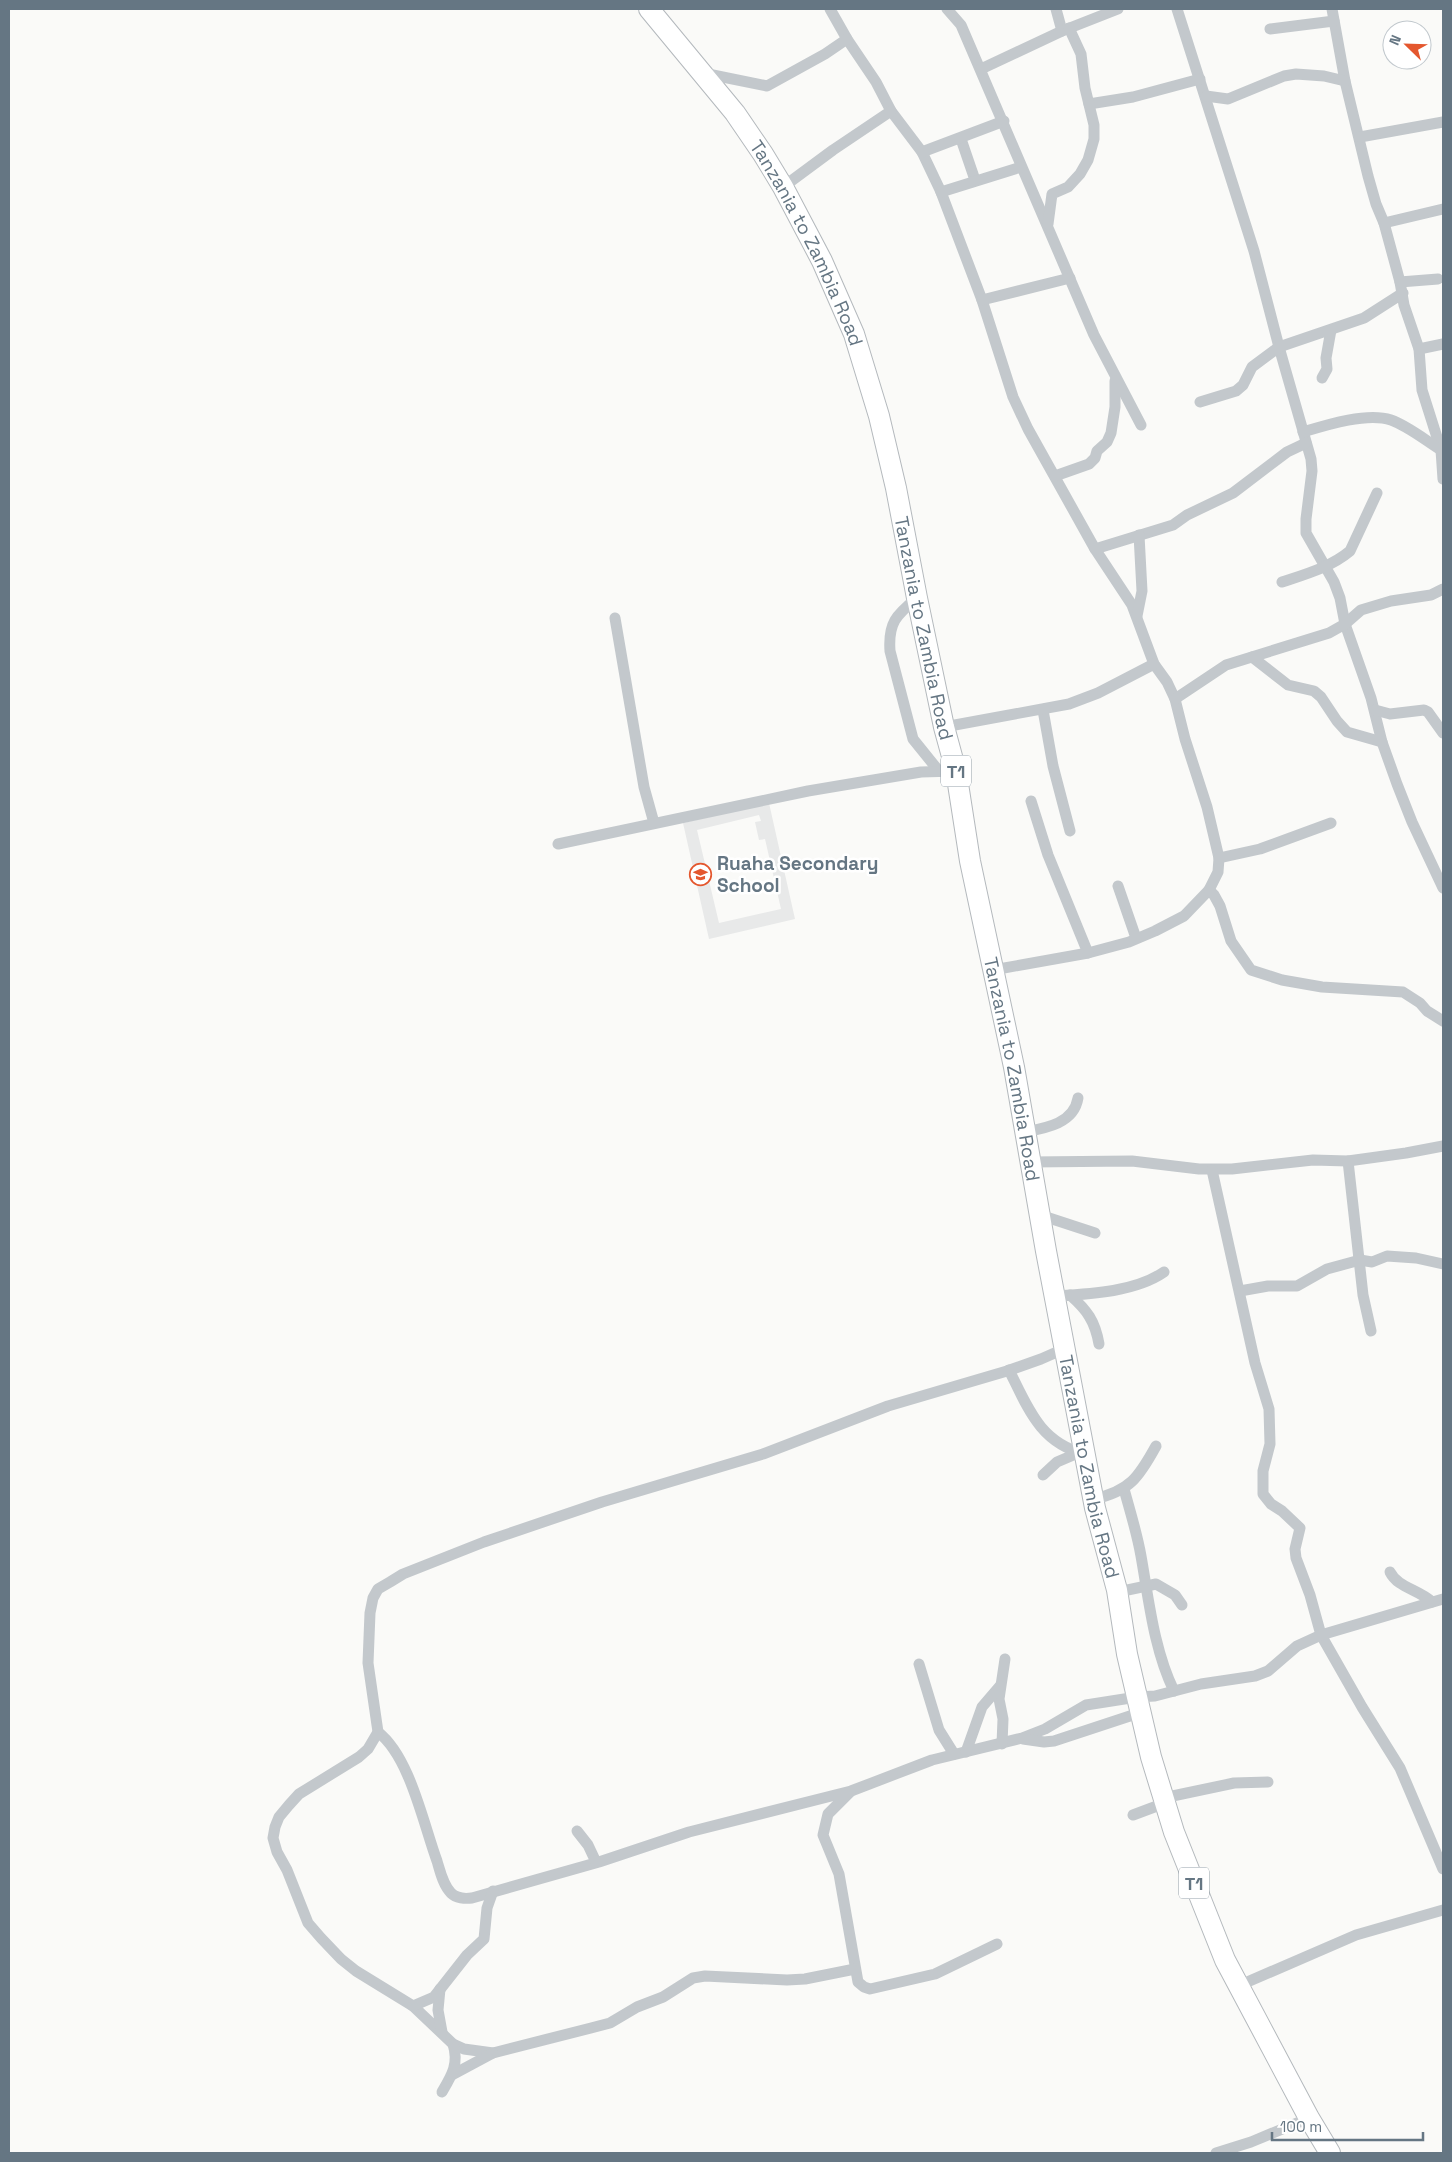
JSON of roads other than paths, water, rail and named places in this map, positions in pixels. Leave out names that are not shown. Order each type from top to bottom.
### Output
[{"type":"highway","name":"Tanzania to Zambia Road","points":[[648,9],[736,113],[783,187],[833,285],[856,343],[879,416],[896,488],[944,727],[947,770],[970,861],[1014,1067],[1040,1215],[1063,1296],[1066,1348],[1082,1453],[1118,1592],[1127,1654],[1138,1705],[1174,1832],[1225,1960],[1309,2118],[1330,2153]]},
{"type":"street","points":[[830,9],[847,39],[876,82],[891,111],[922,152],[941,192],[982,300],[1013,397],[1095,549],[1132,604],[1154,664],[1167,682],[1175,700],[1185,739],[1207,807],[1219,858],[1218,872],[1209,890],[1184,916],[1136,938],[1088,953],[993,970]]},
{"type":"street","points":[[947,9],[961,25],[1070,278],[1115,377],[1141,426]]},
{"type":"street","points":[[1048,226],[1052,194],[1074,181],[1092,150],[1094,125],[1080,54],[1065,30],[1056,9]]},
{"type":"street","points":[[981,69],[1065,30],[1118,9]]},
{"type":"street","points":[[1177,9],[1254,251],[1304,437],[1312,471],[1306,532],[1340,598],[1345,624],[1374,710],[1382,742],[1412,822],[1443,888]]},
{"type":"street","points":[[1332,9],[1345,81],[1376,204],[1384,223],[1404,305],[1419,349],[1422,390],[1441,450],[1443,473]]},
{"type":"street","points":[[1270,29],[1334,21]]},
{"type":"street","points":[[704,73],[767,86],[825,54],[847,39]]},
{"type":"street","points":[[1206,96],[1228,99],[1284,76],[1296,74],[1324,76],[1345,81]]},
{"type":"street","points":[[1089,104],[1133,97],[1200,79]]},
{"type":"street","points":[[783,187],[891,111]]},
{"type":"street","points":[[922,152],[1004,122]]},
{"type":"street","points":[[1360,137],[1443,122]]},
{"type":"street","points":[[961,139],[975,180]]},
{"type":"street","points":[[941,192],[1021,167]]},
{"type":"street","points":[[1384,223],[1443,209]]},
{"type":"street","points":[[982,300],[1070,278]]},
{"type":"street","points":[[1200,402],[1236,391],[1243,385],[1252,367],[1279,347],[1364,318],[1401,288],[1438,279]]},
{"type":"street","points":[[1322,378],[1327,369],[1326,358],[1331,330]]},
{"type":"street","points":[[1419,349],[1443,344]]},
{"type":"street","points":[[1055,476],[1089,464],[1095,458],[1097,451],[1107,442],[1111,433],[1115,407],[1115,377]]},
{"type":"street","points":[[1095,549],[1173,525],[1187,515],[1233,492],[1288,452],[1304,437],[1348,420],[1388,419],[1403,426],[1441,450]]},
{"type":"street","points":[[1282,582],[1325,566],[1343,557],[1350,550],[1377,493]]},
{"type":"street","points":[[1137,616],[1142,591],[1139,535]]},
{"type":"street","points":[[1175,700],[1226,665],[1329,634],[1345,624],[1361,610],[1378,604],[1431,595],[1443,589]]},
{"type":"street","points":[[917,598],[898,614],[893,622],[890,651],[913,739],[947,770]]},
{"type":"street","points":[[615,618],[644,787],[654,822]]},
{"type":"street","points":[[1252,657],[1288,685],[1314,691],[1321,697],[1347,732],[1382,742]]},
{"type":"street","points":[[944,727],[1069,704],[1098,693],[1154,664]]},
{"type":"street","points":[[1043,710],[1053,766],[1070,831]]},
{"type":"street","points":[[1374,710],[1390,714],[1424,710],[1428,712],[1443,733]]},
{"type":"street","points":[[558,844],[654,822],[818,789],[947,770]]},
{"type":"street","points":[[1031,801],[1048,855],[1088,953]]},
{"type":"street","points":[[1219,858],[1260,849],[1331,823]]},
{"type":"street","points":[[1118,886],[1136,938]]},
{"type":"street","points":[[1209,890],[1214,894],[1220,906],[1231,941],[1251,970],[1282,980],[1322,987],[1403,992],[1415,999],[1426,1011],[1443,1020]]},
{"type":"street","points":[[1025,1132],[1049,1127],[1068,1117],[1074,1109],[1078,1098]]},
{"type":"street","points":[[1030,1162],[1132,1161],[1212,1170],[1314,1160],[1348,1161],[1443,1146]]},
{"type":"street","points":[[1348,1161],[1363,1295],[1371,1331]]},
{"type":"street","points":[[1212,1170],[1254,1362],[1270,1418],[1270,1444],[1263,1471],[1263,1494],[1271,1504],[1282,1511],[1300,1528],[1295,1549],[1296,1558],[1310,1595],[1321,1635],[1362,1708],[1400,1768],[1439,1842],[1443,1869]]},
{"type":"street","points":[[1040,1215],[1095,1233]]},
{"type":"street","points":[[1240,1291],[1268,1286],[1297,1286],[1325,1270],[1360,1260],[1372,1262],[1387,1256],[1416,1258],[1443,1264]]},
{"type":"street","points":[[1063,1296],[1146,1282],[1164,1272]]},
{"type":"street","points":[[1063,1296],[1084,1307],[1093,1318],[1099,1344]]},
{"type":"street","points":[[494,2053],[464,2049],[454,2044],[413,2006],[341,1959],[308,1924],[277,1852],[273,1838],[279,1817],[288,1805],[299,1794],[360,1756],[374,1741],[378,1732],[368,1663],[370,1613],[373,1598],[378,1589],[403,1574],[477,1545],[602,1502],[763,1454],[888,1406],[1041,1360],[1066,1348]]},
{"type":"street","points":[[1009,1370],[1031,1414],[1044,1431],[1061,1445],[1082,1453]]},
{"type":"street","points":[[1094,1499],[1124,1489],[1142,1470],[1156,1446]]},
{"type":"street","points":[[1043,1475],[1057,1462],[1082,1453]]},
{"type":"street","points":[[1124,1489],[1138,1540],[1145,1585],[1162,1659],[1174,1691]]},
{"type":"street","points":[[1390,1572],[1396,1582],[1438,1600]]},
{"type":"street","points":[[1118,1592],[1156,1584],[1174,1595],[1182,1605]]},
{"type":"street","points":[[1022,1738],[1036,1742],[1054,1741],[1155,1696],[1201,1684],[1262,1674],[1297,1646],[1321,1635],[1438,1600]]},
{"type":"street","points":[[1002,1744],[1004,1719],[999,1699],[1005,1659]]},
{"type":"street","points":[[919,1664],[939,1730],[954,1754]]},
{"type":"street","points":[[966,1752],[982,1707],[1001,1685]]},
{"type":"street","points":[[378,1732],[388,1740],[399,1757],[419,1807],[445,1884],[451,1894],[467,1899],[596,1862],[688,1832],[851,1791],[932,1760],[1022,1738],[1051,1726],[1086,1705],[1138,1705]]},
{"type":"street","points":[[1133,1815],[1164,1800],[1234,1783],[1268,1782]]},
{"type":"street","points":[[851,1791],[828,1814],[823,1835],[838,1874],[858,1982],[870,1989],[942,1971],[998,1944]]},
{"type":"street","points":[[577,1831],[588,1845],[596,1862]]},
{"type":"street","points":[[413,2006],[434,1997],[467,1955],[484,1939],[487,1908],[493,1891]]},
{"type":"street","points":[[1238,1986],[1356,1935],[1443,1910]]},
{"type":"street","points":[[452,2075],[494,2053],[610,2023],[637,2007],[663,1997],[693,1978],[705,1976],[787,1980],[805,1979],[855,1969]]},
{"type":"street","points":[[440,1988],[438,2010],[442,2032]]},
{"type":"street","points":[[442,2092],[452,2075],[457,2061],[454,2044]]},
{"type":"street","points":[[1216,2153],[1251,2142],[1309,2118]]},
{"type":"place","name":"Ruaha Secondary School","points":[[701,874]]}]
